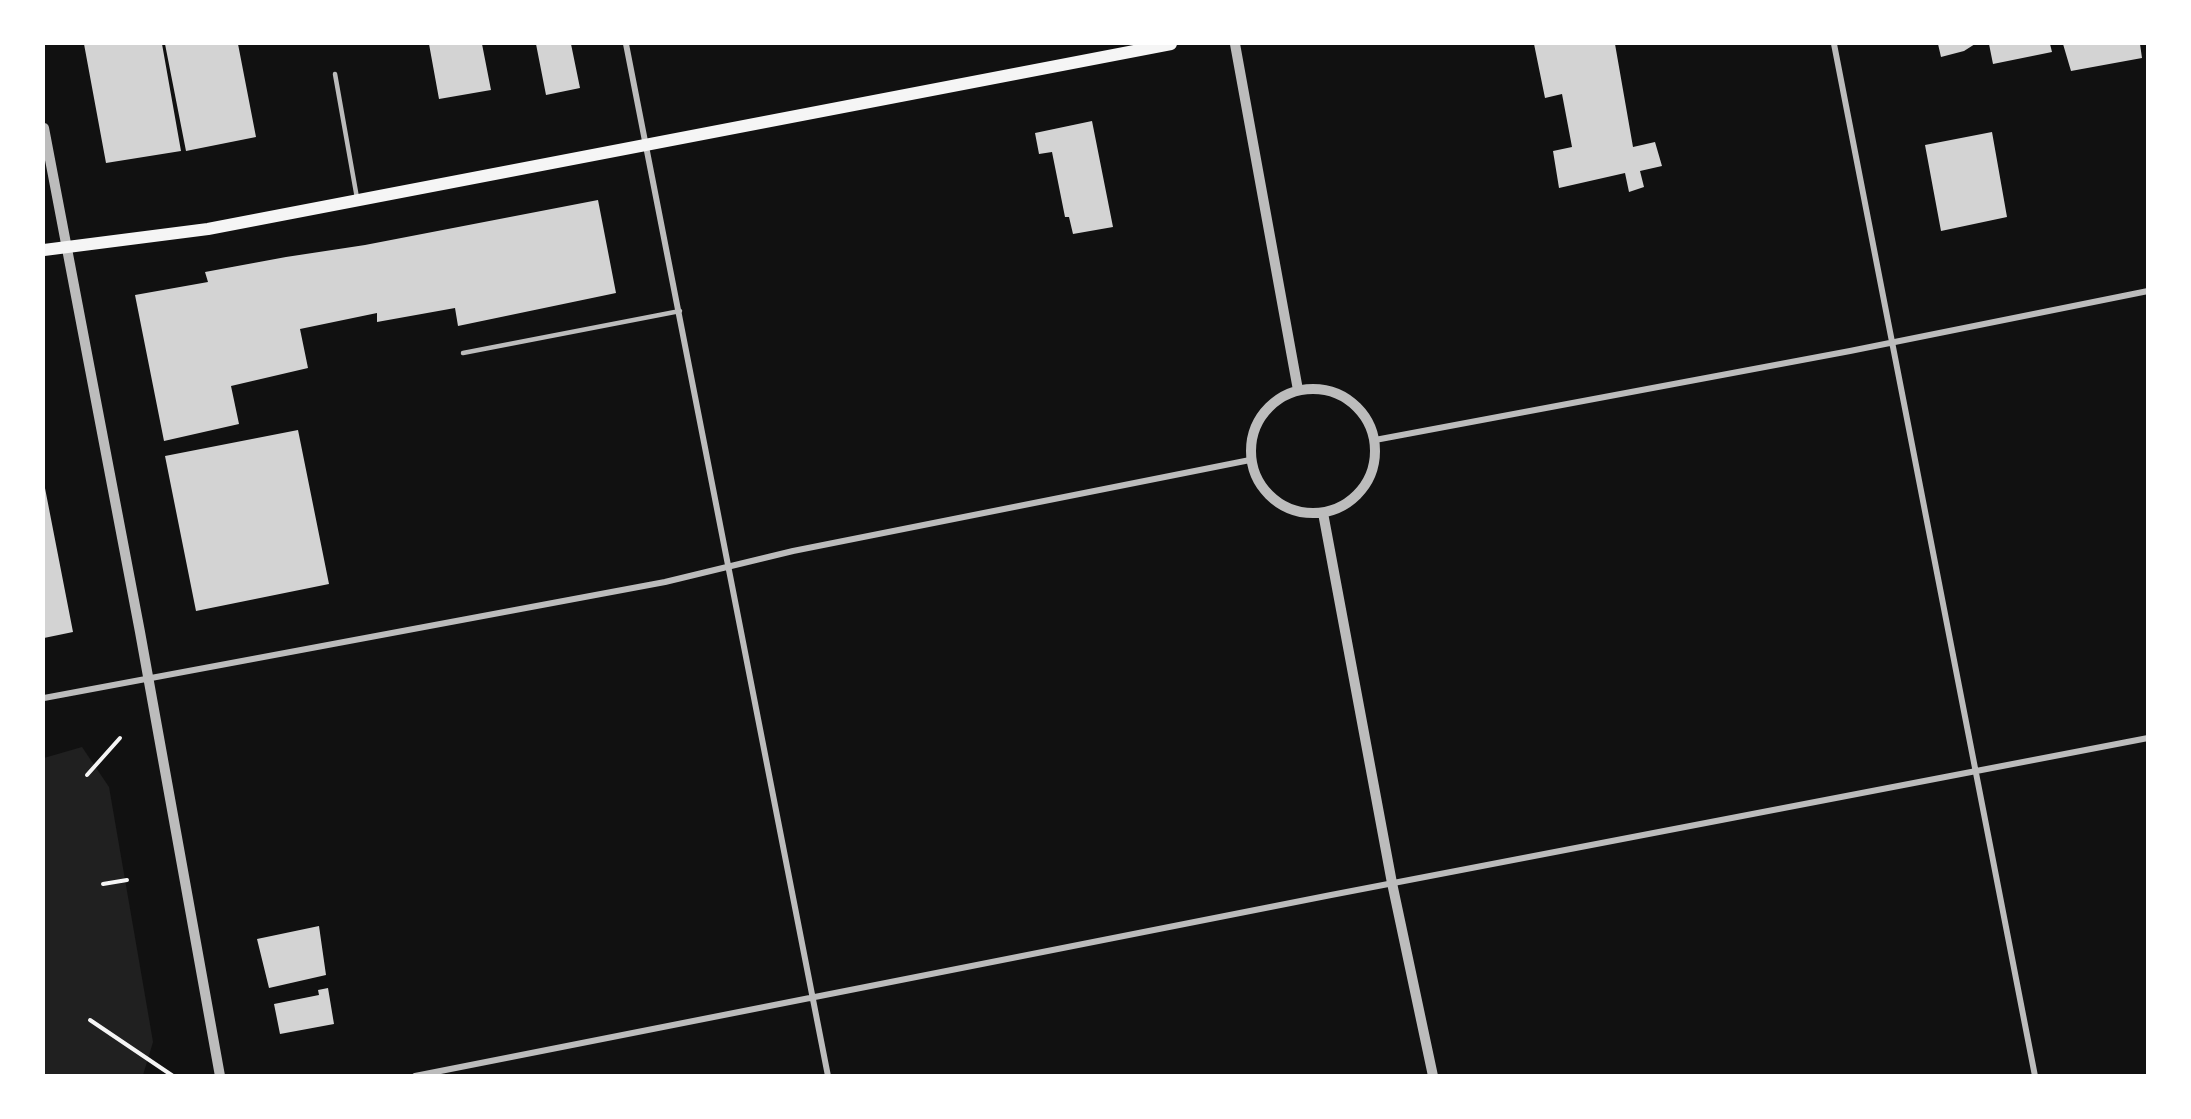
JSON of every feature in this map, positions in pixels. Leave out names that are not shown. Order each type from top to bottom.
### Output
[{"type":"main road","points":[[44,250],[208,229],[1171,44]]},
{"type":"street","points":[[626,44],[828,1076]]},
{"type":"street","points":[[1235,44],[1298,390]]},
{"type":"street","points":[[1834,44],[2035,1076]]},
{"type":"street","points":[[44,128],[148,678],[220,1076]]},
{"type":"street","points":[[1375,440],[2148,291]]},
{"type":"street","points":[[1315,388],[1336,392],[1355,404],[1368,421],[1375,440],[1375,460],[1369,478],[1358,495],[1342,506],[1323,513],[1304,513],[1285,508],[1269,496],[1257,480],[1250,460],[1251,437],[1259,417],[1274,401],[1293,390],[1315,388]]},
{"type":"street","points":[[44,698],[653,584],[793,551],[1250,460]]},
{"type":"street","points":[[1323,513],[1392,883],[1432,1076]]},
{"type":"street","points":[[416,1076],[1392,883],[2148,738]]},
{"type":"lane","points":[[335,74],[357,201]]},
{"type":"lane","points":[[463,353],[680,311]]},
{"type":"path","points":[[87,775],[120,738]]},
{"type":"path","points":[[103,884],[127,880]]},
{"type":"path","points":[[90,1020],[173,1076]]},
{"type":"shaded area","points":[[82,747],[109,787],[153,1042],[143,1075],[44,1075],[44,758]]},
{"type":"building","points":[[84,44],[162,44],[181,151],[106,163]]},
{"type":"building","points":[[165,44],[238,44],[256,137],[186,151]]},
{"type":"building","points":[[429,44],[482,44],[491,90],[439,99]]},
{"type":"building","points":[[536,44],[571,44],[580,88],[546,95]]},
{"type":"building","points":[[1534,44],[1615,44],[1633,147],[1655,142],[1662,166],[1640,171],[1644,187],[1629,192],[1625,173],[1559,188],[1553,151],[1572,147],[1562,94],[1545,98]]},
{"type":"building","points":[[1938,44],[1975,44],[1964,51],[1941,57]]},
{"type":"building","points":[[1989,44],[2050,44],[2052,52],[1993,64]]},
{"type":"building","points":[[2063,44],[2140,44],[2142,58],[2071,71]]},
{"type":"building","points":[[1092,121],[1113,227],[1073,234],[1069,217],[1065,217],[1052,152],[1039,154],[1035,133]]},
{"type":"building","points":[[1992,132],[2007,217],[1941,231],[1925,145]]},
{"type":"building","points":[[598,200],[616,293],[458,326],[455,308],[377,322],[377,313],[300,329],[308,368],[231,386],[239,424],[164,441],[135,295],[208,282],[205,272],[365,245]]},
{"type":"building","points":[[298,430],[329,584],[196,611],[165,456]]},
{"type":"building","points":[[44,483],[73,632],[44,638]]},
{"type":"building","points":[[319,926],[326,975],[269,988],[257,939]]},
{"type":"building","points":[[328,988],[334,1024],[280,1034],[274,1004],[319,995],[318,990]]}]
